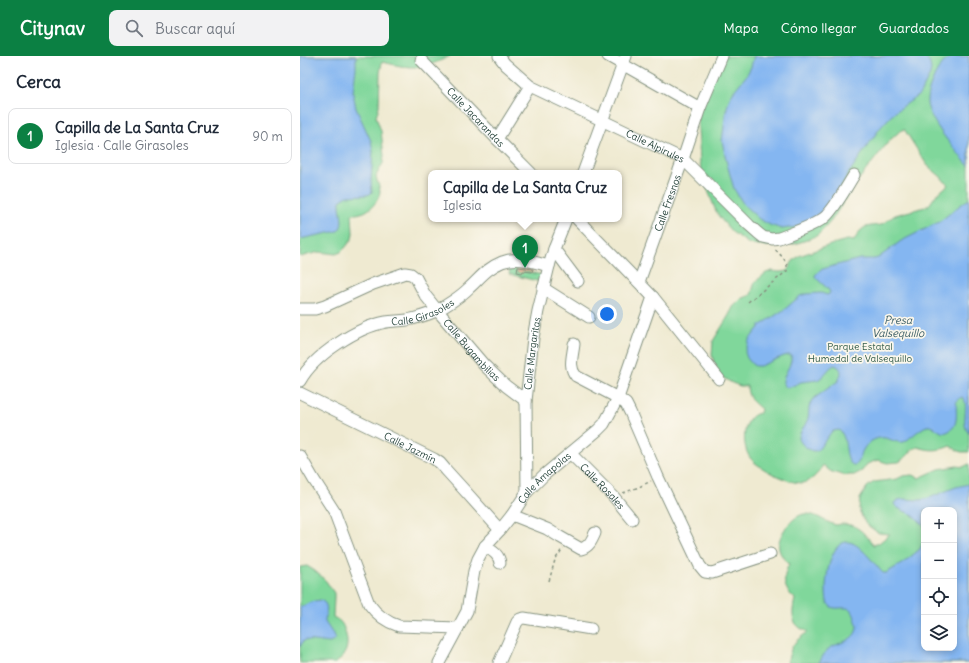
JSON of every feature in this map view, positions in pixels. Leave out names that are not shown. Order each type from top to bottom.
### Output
[{"type":"street","name":"Calle Alpirules","points":[[498,56],[530,86],[683,159],[749,226],[764,237]]},
{"type":"street","points":[[608,56],[624,60],[700,108]]},
{"type":"street","name":"Calle Fresnos","points":[[639,282],[700,108],[722,56]]},
{"type":"street","name":"Calle Jacarandas","points":[[421,60],[528,170]]},
{"type":"street","points":[[584,170],[624,60]]},
{"type":"street","points":[[497,138],[530,86]]},
{"type":"street","points":[[764,237],[772,239],[779,238],[817,222],[825,217],[831,211],[854,175]]},
{"type":"street","name":"Calle Margaritas","points":[[527,492],[526,401],[533,338],[554,250],[565,222]]},
{"type":"street","points":[[580,222],[653,297],[719,379]]},
{"type":"street","points":[[554,250],[578,281]]},
{"type":"street","name":"Calle Girasoles","points":[[300,381],[302,376],[315,362],[356,333],[386,322],[407,320],[437,310],[462,294],[490,268],[502,262],[513,259],[523,259],[550,266]]},
{"type":"street","name":"Calle Bugambilias","points":[[300,309],[315,309],[325,306],[373,284],[405,273],[411,274],[416,278],[425,295],[437,310],[484,365],[506,386],[526,401]]},
{"type":"street","points":[[544,288],[589,317]]},
{"type":"street","name":"Calle Amapolas","points":[[439,663],[467,611],[474,571],[485,546],[512,515],[527,492],[604,424],[618,398],[653,297]]},
{"type":"street","points":[[574,344],[571,366],[572,372],[576,376],[618,398],[626,404],[658,477],[700,566],[705,572],[712,573],[770,554]]},
{"type":"street","name":"Calle Jazmín","points":[[300,393],[440,463],[500,530]]},
{"type":"street","name":"Calle Rosales","points":[[571,454],[614,496],[632,519]]},
{"type":"street","points":[[300,456],[334,511],[369,604],[374,611],[392,624],[399,626],[458,628]]},
{"type":"street","points":[[512,515],[547,529],[581,549],[589,544],[595,533]]},
{"type":"street","points":[[485,546],[497,554],[500,559],[500,563]]},
{"type":"street","points":[[499,663],[517,622],[520,619],[524,618],[591,629]]},
{"type":"path","points":[[748,302],[787,271],[788,266],[786,261],[764,237]]},
{"type":"path","points":[[614,496],[639,487],[658,477]]},
{"type":"path","points":[[550,581],[555,560],[568,542]]},
{"type":"green space","points":[[300,56],[450,56],[421,67],[382,62],[380,73],[379,106],[376,117],[381,131],[384,156],[383,163],[376,176],[380,192],[376,202],[371,208],[364,212],[352,214],[352,239],[341,252],[336,254],[319,252],[300,257]]},
{"type":"green space","name":"Parque Estatal Humedal de Valsequillo","points":[[723,56],[969,56],[969,452],[961,452],[950,446],[934,450],[918,447],[913,449],[899,462],[887,463],[878,460],[867,464],[862,471],[854,475],[835,473],[823,465],[818,473],[811,479],[801,483],[786,480],[769,472],[755,463],[748,455],[744,439],[747,423],[752,417],[760,413],[761,409],[751,399],[748,394],[747,386],[740,386],[720,376],[716,370],[712,355],[713,341],[733,307],[741,299],[751,295],[755,282],[766,273],[772,271],[787,271],[793,261],[799,256],[847,240],[854,241],[859,232],[865,227],[881,225],[895,215],[925,207],[929,205],[936,195],[948,185],[927,165],[904,129],[889,141],[856,183],[831,221],[818,235],[794,244],[766,246],[749,244],[732,232],[720,218],[704,180],[700,163],[697,111],[698,99],[707,81]]},
{"type":"green space","points":[[501,263],[521,263],[521,265],[518,265],[516,272],[522,273],[523,271],[543,275],[541,282],[509,274],[510,270],[502,268],[498,272],[495,271]]},
{"type":"green space","points":[[969,464],[969,663],[787,663],[793,645],[808,632],[800,628],[794,621],[793,614],[795,599],[786,588],[785,584],[785,574],[789,564],[779,549],[782,533],[790,523],[804,514],[816,516],[832,524],[854,526],[874,545],[890,534],[879,533],[874,530],[866,524],[861,515],[859,509],[860,499],[867,487],[874,482],[897,479],[903,476],[912,475],[919,478],[939,469],[957,466],[963,467]]},
{"type":"green space","points":[[307,566],[326,581],[334,593],[333,617],[342,624],[347,643],[344,654],[335,663],[300,663],[300,567]]},
{"type":"water","points":[[300,56],[356,56],[353,92],[356,108],[371,141],[373,151],[371,181],[372,192],[367,195],[347,196],[340,201],[342,225],[338,231],[300,239]]},
{"type":"water","points":[[754,56],[925,56],[931,69],[930,75],[919,95],[898,110],[880,128],[826,209],[814,220],[796,227],[782,229],[759,219],[744,205],[734,189],[722,141],[729,100],[733,92],[746,76],[751,67]]},
{"type":"water","points":[[953,56],[969,56],[969,166],[951,145],[932,118],[927,103],[930,88],[937,71],[943,63]]},
{"type":"water","name":"Presa Valsequillo","points":[[969,199],[969,434],[965,425],[966,407],[964,398],[962,397],[957,400],[955,425],[949,431],[940,432],[933,427],[927,426],[904,442],[896,442],[885,438],[878,438],[865,447],[862,451],[860,460],[856,465],[851,464],[849,461],[844,437],[839,430],[832,431],[818,450],[813,451],[808,449],[803,445],[799,438],[808,418],[810,403],[838,381],[841,374],[840,369],[834,365],[818,380],[801,382],[788,388],[783,382],[790,364],[791,355],[784,356],[760,366],[755,366],[747,358],[745,352],[749,340],[761,325],[785,309],[800,296],[806,294],[829,294],[830,292],[828,289],[815,276],[820,270],[860,259],[878,258],[901,241],[939,222]]},
{"type":"water","points":[[969,484],[969,663],[819,663],[828,649],[850,638],[856,632],[856,622],[851,610],[848,608],[831,607],[827,601],[826,593],[826,582],[831,558],[836,549],[842,543],[850,542],[860,548],[883,573],[886,573],[903,563],[921,547],[921,651],[957,651],[957,507],[921,507],[921,523],[916,517],[898,508],[894,504],[898,500],[903,499],[920,500],[929,498],[956,487]]},
{"type":"water","points":[[320,600],[325,604],[327,610],[325,622],[335,637],[335,640],[330,643],[305,640],[300,647],[300,607]]},
{"type":"building","points":[[518,267],[533,269],[532,272],[523,271],[522,273],[517,272]]},
{"type":"place","name":"Capilla de La Santa Cruz","points":[[525,268]]}]
